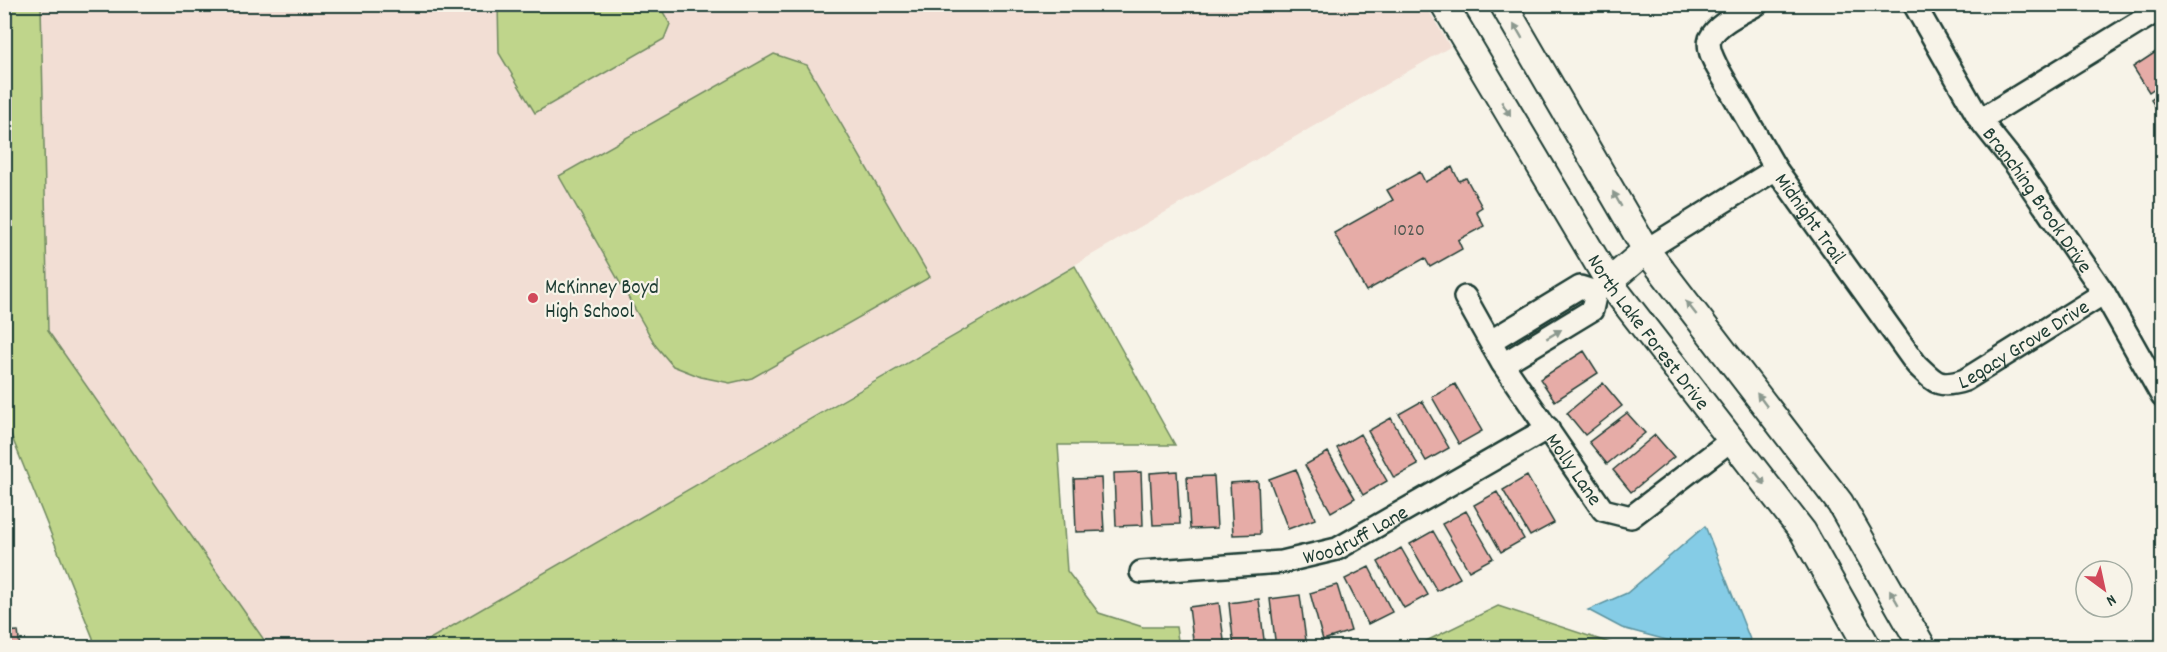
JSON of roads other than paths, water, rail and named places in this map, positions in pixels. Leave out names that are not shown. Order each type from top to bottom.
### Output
[{"type":"main road","name":"North Lake Forest Drive","points":[[1444,4],[1602,287],[1803,532],[1868,648]]},
{"type":"main road","points":[[1503,4],[1646,250],[1840,503],[1923,648]]},
{"type":"main road","points":[[1602,287],[1646,250]]},
{"type":"street","name":"Midnight Trail","points":[[1757,4],[1724,23],[1710,39],[1710,49],[1717,67],[1776,168],[1916,364],[1937,384]]},
{"type":"street","name":"Branching Brook Drive","points":[[1914,4],[1980,120],[2016,165],[2104,292],[2163,396]]},
{"type":"street","points":[[1980,120],[2163,8]]},
{"type":"street","points":[[1646,250],[1776,168]]},
{"type":"street","points":[[1491,341],[1580,287],[1602,287],[1592,310],[1503,364]]},
{"type":"street","name":"Legacy Grove Drive","points":[[1937,384],[1950,385],[1965,380],[2104,292]]},
{"type":"street","name":"Molly Lane","points":[[1465,297],[1503,364],[1604,510],[1631,517],[1730,441]]},
{"type":"street","name":"Woodruff Lane","points":[[1141,572],[1282,561],[1336,549],[1548,428]]},
{"type":"water","points":[[1705,526],[1753,647],[1689,646],[1622,628],[1588,610],[1627,593]]},
{"type":"place","name":"McKinney Boyd High School","points":[[533,298]]}]
